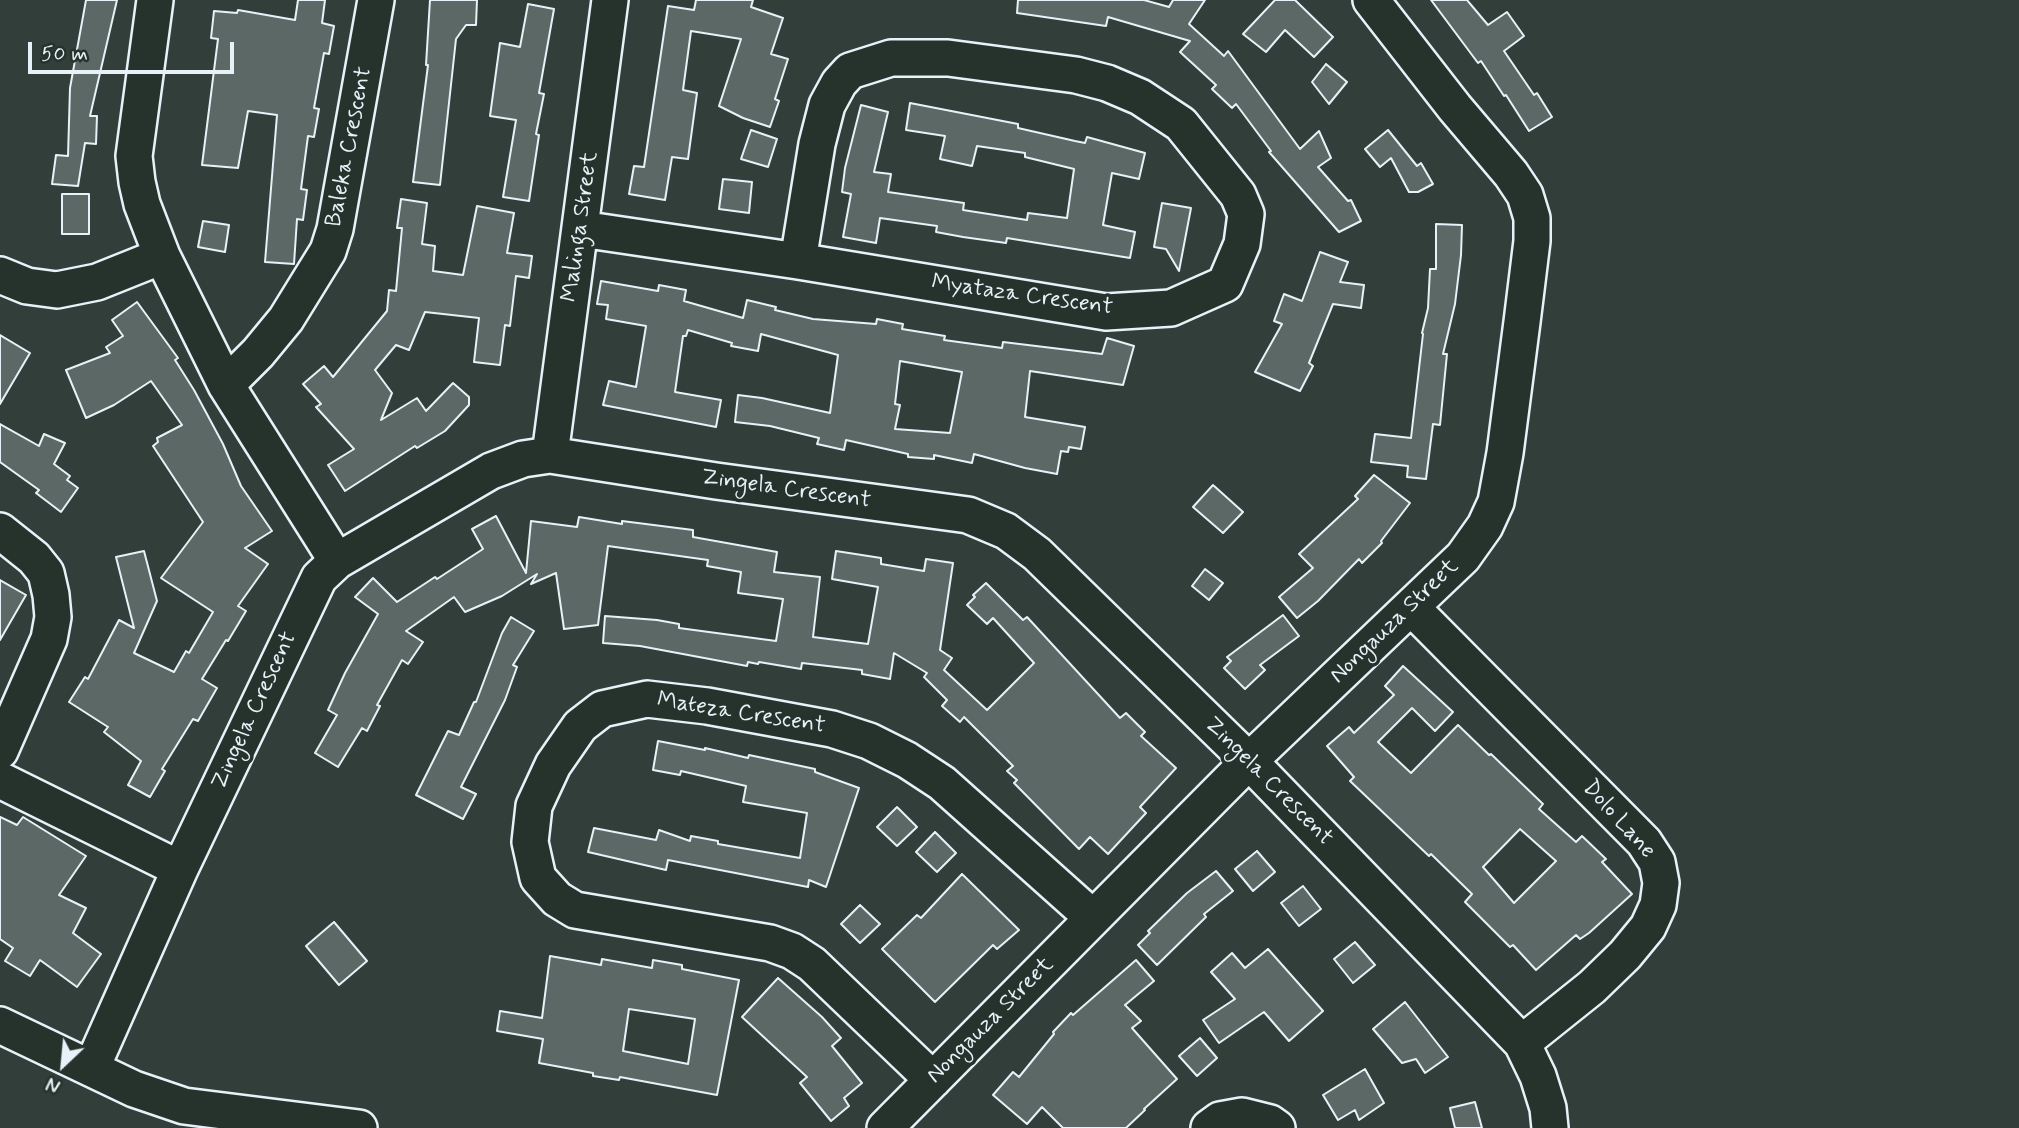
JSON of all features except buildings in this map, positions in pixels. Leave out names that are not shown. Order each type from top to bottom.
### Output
[{"type":"street","points":[[155,0],[134,156],[142,204],[162,256],[226,385],[337,561]]},
{"type":"street","name":"Baleka Crescent","points":[[226,385],[258,354],[286,319],[328,251],[335,229],[376,0]]},
{"type":"street","name":"Malinga Street","points":[[550,455],[610,0]]},
{"type":"street","name":"Nongauza Street","points":[[885,1128],[1250,761],[1463,557],[1485,526],[1496,502],[1505,453],[1532,218],[1525,195],[1511,174],[1455,108],[1371,0]]},
{"type":"street","name":"Myataza Crescent","points":[[581,229],[798,261],[1106,312],[1171,308],[1225,284],[1242,244],[1245,214],[1238,195],[1181,124],[1129,92],[1076,75],[1041,70],[948,58],[891,58],[850,71],[839,83],[827,105],[817,144],[798,261]]},
{"type":"street","points":[[0,275],[42,290],[74,288],[97,282],[162,256]]},
{"type":"street","name":"Zingela Crescent","points":[[92,1067],[180,869],[319,578],[337,561],[491,471],[523,459],[550,455],[716,481],[968,515],[1006,531],[1047,564],[1250,761],[1522,1043],[1538,1076],[1548,1108],[1550,1128]]},
{"type":"street","points":[[0,531],[34,558],[46,573],[53,617],[49,639],[0,751]]},
{"type":"street","name":"Dolo Lane","points":[[1411,607],[1644,842],[1657,862],[1661,883],[1658,905],[1648,927],[1625,955],[1592,987],[1522,1043]]},
{"type":"street","name":"Mateza Crescent","points":[[933,1080],[812,964],[792,951],[770,943],[575,910],[557,900],[538,878],[530,842],[534,806],[553,765],[580,726],[602,709],[647,699],[707,706],[832,729],[869,741],[907,760],[942,783],[1093,918]]},
{"type":"street","points":[[0,780],[180,869]]},
{"type":"street","points":[[0,1025],[134,1088],[184,1106],[359,1128]]},
{"type":"street","points":[[1209,1128],[1220,1120],[1242,1116],[1270,1123],[1276,1128]]}]
